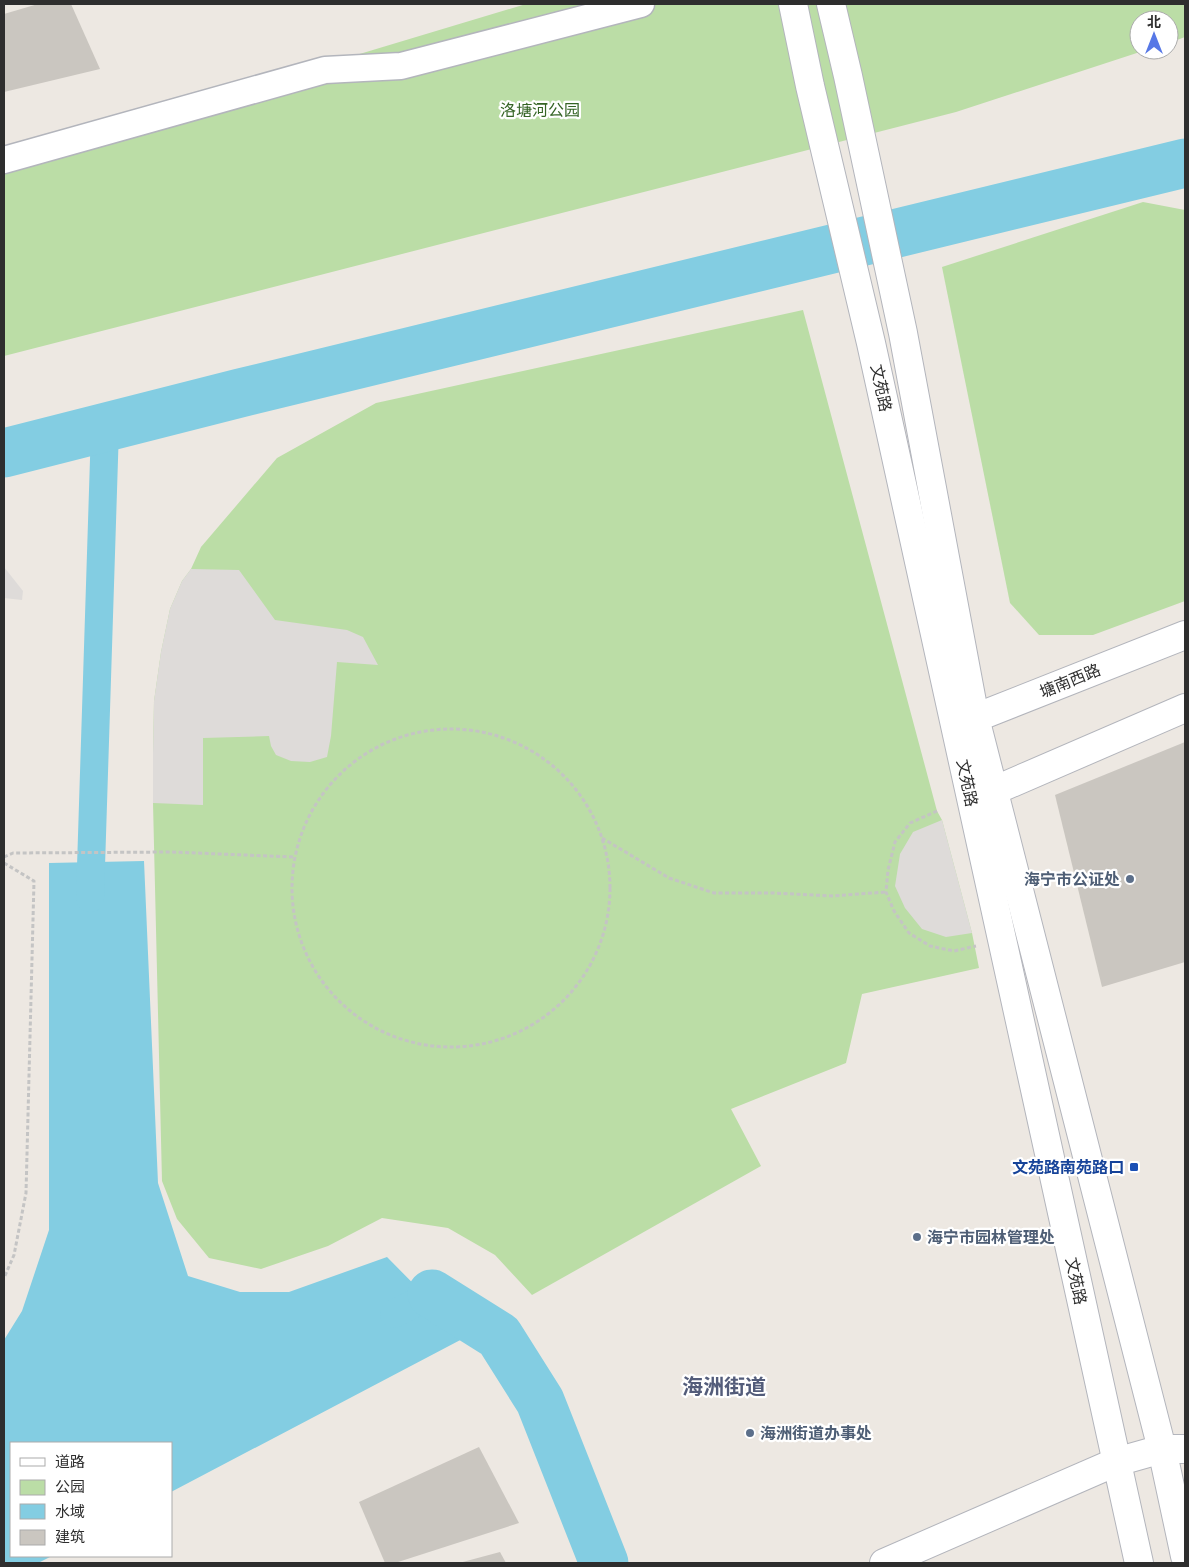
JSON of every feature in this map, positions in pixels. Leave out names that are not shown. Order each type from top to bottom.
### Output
[{"type":"main road","name":"文苑路","points":[[793,4],[810,86],[871,343],[982,796],[1116,1462],[1139,1563]]},
{"type":"main road","name":"文苑路","points":[[831,4],[903,333],[965,724]]},
{"type":"main road","name":"塘南西路","points":[[965,724],[1185,635]]},
{"type":"main road","points":[[982,796],[1185,708]]},
{"type":"main road","name":"文苑路","points":[[982,796],[1173,1449],[1185,1556]]},
{"type":"main road","points":[[884,1563],[1116,1462],[1173,1449]]},
{"type":"street","points":[[4,160],[325,70],[401,66],[641,4]]},
{"type":"path","points":[[449,728],[504,736],[553,764],[589,806],[602,838],[609,858],[610,913],[591,966],[556,1009],[508,1037],[459,1048],[409,1042],[362,1021],[325,988],[300,944],[290,895],[294,857],[296,845],[316,799],[351,762],[394,737],[449,728]]},
{"type":"path","points":[[937,811],[910,823],[895,842],[888,870],[886,892],[894,911],[909,933],[930,946],[954,951],[976,946]]},
{"type":"path","points":[[602,838],[669,878],[714,893],[833,896],[886,892]]},
{"type":"path","points":[[4,857],[13,853],[150,852],[294,857]]},
{"type":"path","points":[[4,863],[34,881],[26,1193],[14,1254],[4,1278]]},
{"type":"green space","name":"洛塘河公园","points":[[526,4],[1185,4],[1185,37],[1179,39],[1179,10],[1129,10],[1129,56],[956,112],[4,356],[4,161]]},
{"type":"green space","points":[[1143,202],[1185,210],[1185,601],[1093,635],[1039,635],[1010,603],[942,267]]},
{"type":"green space","points":[[803,310],[937,811],[942,820],[972,933],[979,968],[862,994],[846,1063],[731,1109],[761,1166],[532,1295],[495,1255],[448,1228],[382,1218],[328,1246],[261,1269],[209,1258],[177,1219],[162,1181],[153,803],[154,701],[161,652],[170,609],[182,581],[191,569],[201,547],[277,458],[376,403]]},
{"type":"shaded area","points":[[4,567],[23,591],[22,600],[4,598]]},
{"type":"shaded area","points":[[191,569],[239,570],[275,620],[347,630],[363,637],[378,665],[337,662],[331,736],[327,757],[310,762],[291,761],[276,755],[271,746],[269,736],[203,738],[203,805],[153,803],[154,701],[161,652],[170,609],[182,581]]},
{"type":"shaded area","points":[[942,820],[972,933],[946,937],[922,929],[905,908],[895,886],[900,854],[913,832]]},
{"type":"water","points":[[144,861],[158,1183],[188,1276],[240,1292],[289,1292],[387,1257],[466,1337],[172,1491],[172,1442],[10,1442],[10,1557],[50,1557],[38,1563],[4,1563],[4,1340],[22,1311],[49,1230],[49,863]]},
{"type":"building","points":[[38,4],[71,4],[100,69],[4,92],[4,14]]},
{"type":"building","name":"海宁市公证处","points":[[1185,742],[1185,962],[1102,987],[1055,795]]},
{"type":"building","points":[[479,1447],[519,1523],[395,1563],[385,1563],[359,1502]]},
{"type":"building","points":[[500,1552],[506,1563],[459,1563]]},
{"type":"waterway","points":[[4,453],[240,393],[1185,163]]},
{"type":"waterway","points":[[90,898],[105,428]]},
{"type":"waterway","points":[[394,1314],[432,1294]]},
{"type":"waterway","points":[[432,1294],[499,1336],[540,1401],[604,1563]]},
{"type":"place","name":"海宁市公证处","points":[[1130,879]]},
{"type":"place","name":"文苑路南苑路口","points":[[1134,1167]]},
{"type":"place","name":"海宁市园林管理处","points":[[917,1237]]},
{"type":"place","name":"海洲街道办事处","points":[[750,1433]]},
{"type":"district","name":"海洲街道","points":[[724,1386]]}]
